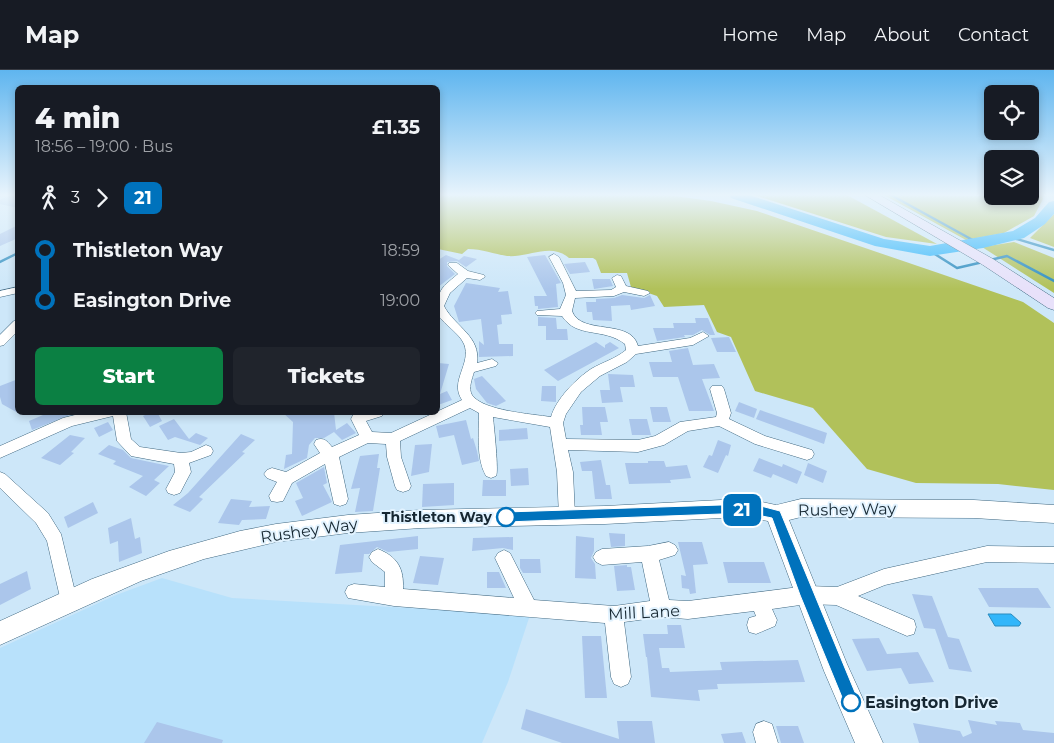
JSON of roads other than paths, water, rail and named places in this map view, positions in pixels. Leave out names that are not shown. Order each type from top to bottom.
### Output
[{"type":"main road","points":[[927,226],[988,262],[1054,305]]},
{"type":"street","points":[[554,257],[564,274],[572,295]]},
{"type":"street","points":[[454,265],[465,274],[480,277]]},
{"type":"street","points":[[441,290],[465,274]]},
{"type":"street","points":[[632,351],[631,343],[625,338],[608,330],[578,326],[567,318],[565,312],[566,302],[572,295],[614,293],[620,283],[644,293]]},
{"type":"street","points":[[0,294],[15,291]]},
{"type":"street","points":[[440,311],[461,331],[470,346],[473,356],[464,384],[466,396],[470,402],[486,411],[556,423]]},
{"type":"street","points":[[541,313],[565,312]]},
{"type":"street","points":[[0,342],[15,327]]},
{"type":"street","points":[[567,516],[565,472],[556,423],[559,413],[576,389],[586,380],[632,351],[693,341],[703,336]]},
{"type":"street","points":[[467,370],[492,363]]},
{"type":"street","points":[[716,389],[724,413],[721,421]]},
{"type":"street","points":[[276,496],[287,479],[367,437],[393,438],[470,402]]},
{"type":"street","points":[[486,411],[487,449],[491,472]]},
{"type":"street","points":[[0,452],[68,422],[97,415]]},
{"type":"street","points":[[120,415],[124,441],[136,452],[181,460],[194,457],[206,451]]},
{"type":"street","points":[[367,437],[358,419],[368,415]]},
{"type":"street","points":[[560,444],[638,446],[659,441],[685,426],[721,421],[760,440],[807,454]]},
{"type":"street","points":[[393,438],[394,457],[403,486]]},
{"type":"street","points":[[320,444],[331,456],[340,499]]},
{"type":"street","points":[[174,489],[183,472],[181,460]]},
{"type":"street","points":[[272,474],[287,479]]},
{"type":"street","points":[[0,478],[42,518],[55,539],[68,600]]},
{"type":"street","name":"Rushey Way","points":[[0,633],[68,600],[178,557],[275,533],[373,522],[721,509],[757,510],[776,514],[809,508],[974,508],[1054,514]]},
{"type":"street","points":[[776,514],[807,595],[869,743]]},
{"type":"street","points":[[602,558],[670,550]]},
{"type":"street","points":[[648,554],[654,572],[661,608]]},
{"type":"street","name":"Mill Lane","points":[[837,596],[884,577],[987,554],[1054,555]]},
{"type":"street","points":[[378,557],[388,561],[395,570],[394,597]]},
{"type":"street","points":[[504,558],[528,607]]},
{"type":"street","name":"Mill Lane","points":[[354,592],[394,597],[528,607],[551,611],[614,615],[661,608],[688,610],[807,595],[837,596],[907,627]]},
{"type":"street","points":[[756,626],[768,620],[759,602]]},
{"type":"street","points":[[614,615],[621,677]]},
{"type":"water","points":[[988,614],[1011,614],[1021,623],[1019,626],[995,626]]},
{"type":"waterway","points":[[831,226],[881,243],[930,251],[983,243],[1018,235],[1032,226]]},
{"type":"waterway","points":[[948,226],[980,244]]},
{"type":"waterway","points":[[1010,237],[1054,250]]},
{"type":"waterway","points":[[930,251],[957,268],[983,262]]},
{"type":"waterway","points":[[0,262],[15,254]]},
{"type":"waterway","points":[[990,260],[1007,256],[1054,281]]},
{"type":"place","name":"Thistleton Way","points":[[506,517]]},
{"type":"place","name":"Easington Drive","points":[[851,702]]}]
